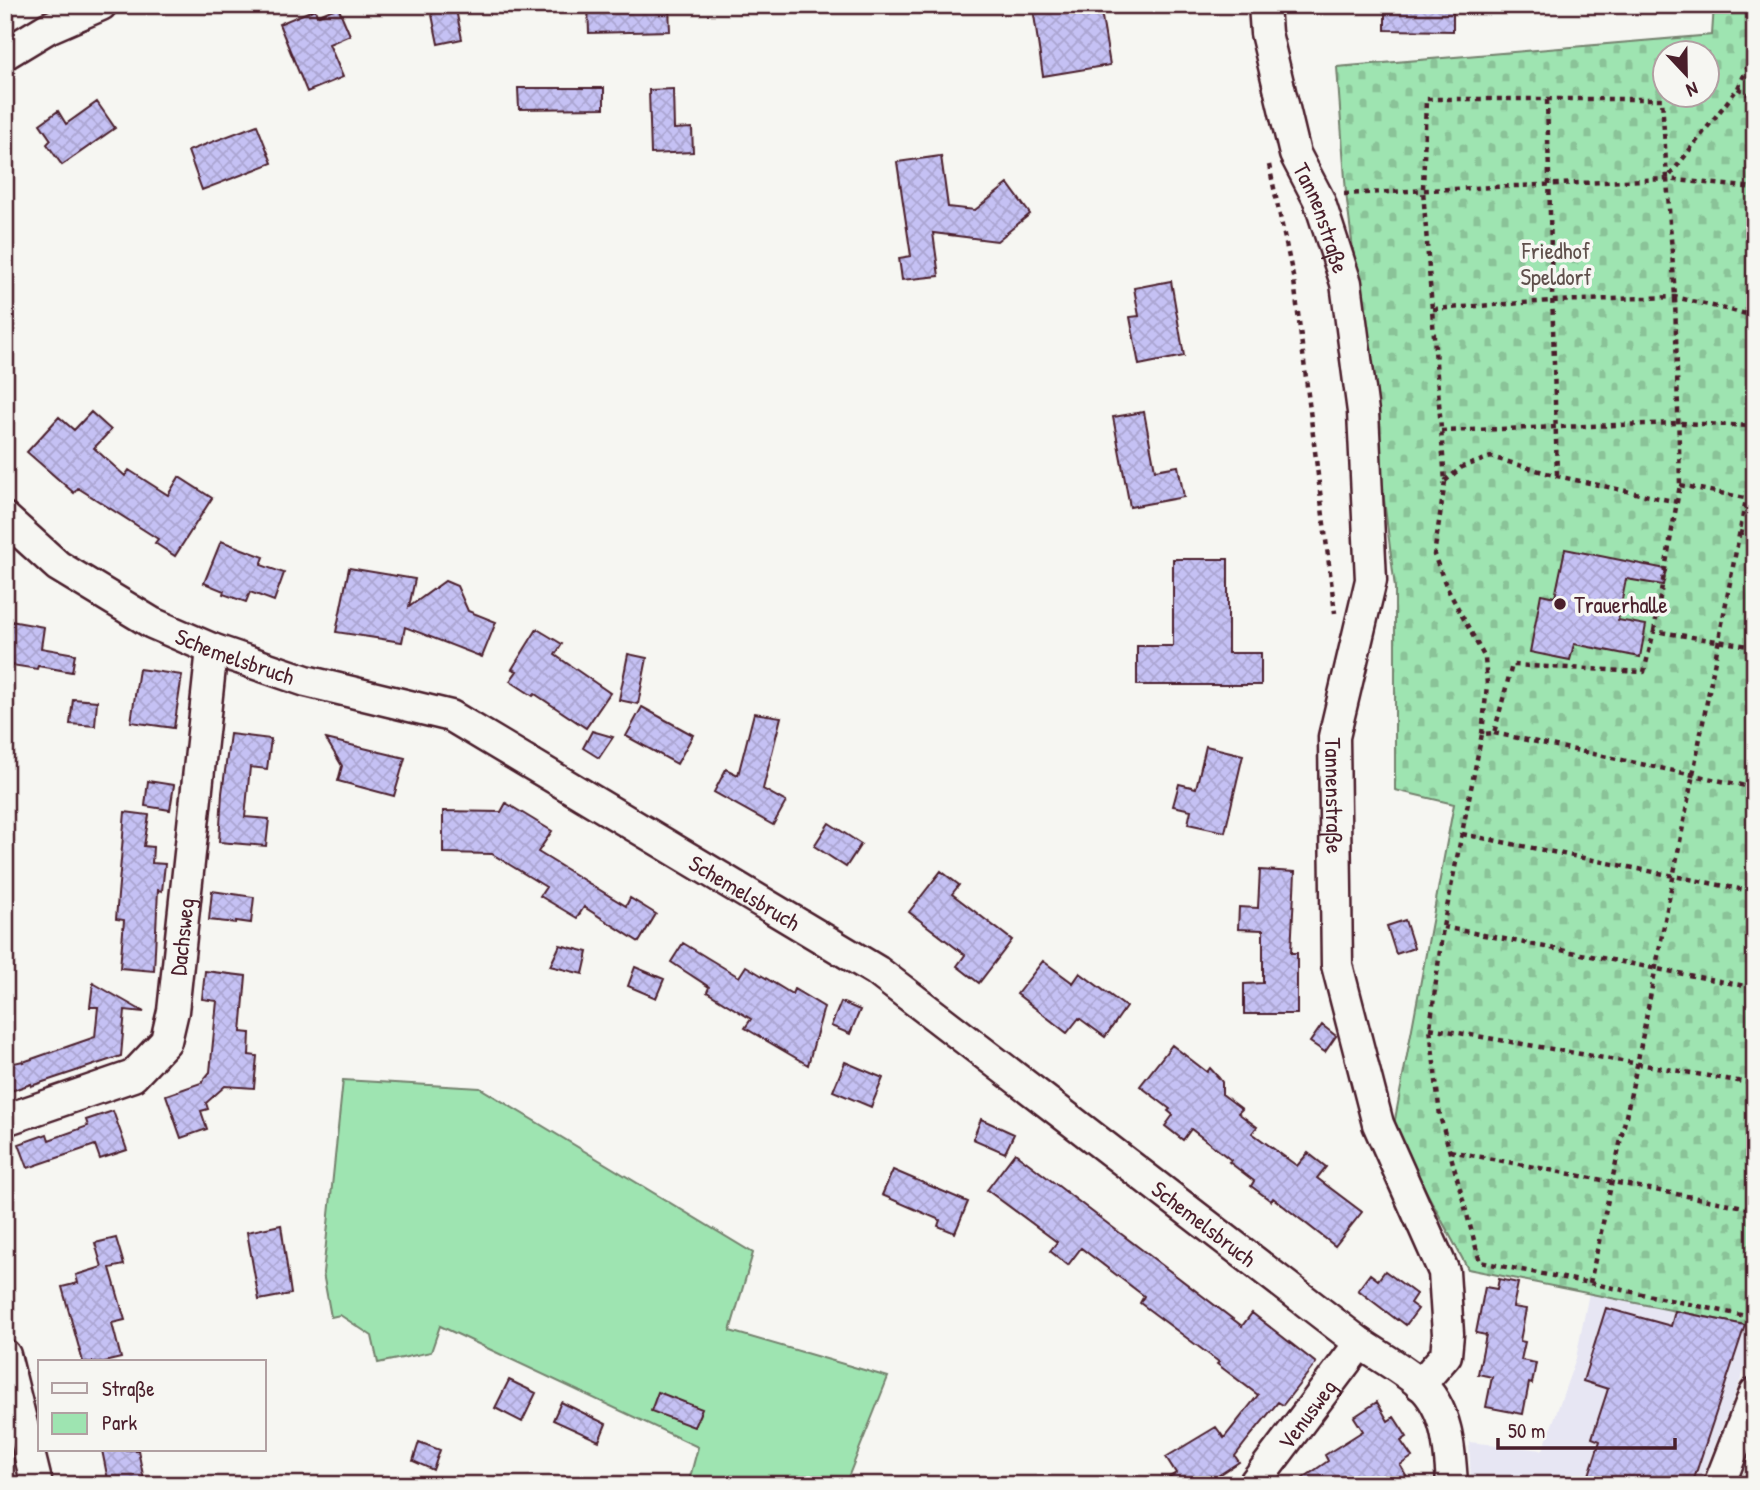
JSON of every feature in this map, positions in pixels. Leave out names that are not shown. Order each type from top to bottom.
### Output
[{"type":"street","points":[[5,54],[48,28],[101,5]]},
{"type":"street","name":"Tannenstraße","points":[[1264,5],[1266,33],[1295,154],[1320,200],[1346,283],[1363,412],[1371,580],[1334,737],[1337,965],[1378,1124],[1444,1272],[1448,1334],[1446,1355],[1420,1385]]},
{"type":"street","name":"Schemelsbruch","points":[[5,518],[58,566],[152,623],[212,649],[306,681],[451,716],[877,971],[1360,1343],[1420,1385]]},
{"type":"street","name":"Dachsweg","points":[[5,1120],[133,1076],[166,1041],[173,1011],[212,649]]},
{"type":"street","name":"Venusweg","points":[[1253,1485],[1360,1343]]},
{"type":"street","points":[[5,1355],[37,1485]]},
{"type":"street","points":[[1420,1385],[1438,1408],[1445,1428],[1452,1485]]},
{"type":"street","points":[[1719,1485],[1755,1393]]},
{"type":"path","points":[[1667,179],[1738,88],[1755,52]]},
{"type":"path","points":[[1738,88],[1755,99]]},
{"type":"path","points":[[1494,733],[1512,665],[1644,672],[1680,485],[1675,297],[1662,99],[1426,99],[1423,190],[1445,482],[1434,555],[1447,588],[1485,658],[1487,685],[1482,734],[1443,927],[1430,1028],[1440,1116],[1480,1262],[1755,1318]]},
{"type":"path","points":[[1547,100],[1557,476]]},
{"type":"path","points":[[1268,162],[1294,281],[1335,613]]},
{"type":"path","points":[[1320,200],[1346,193],[1667,179],[1755,188]]},
{"type":"path","points":[[1433,309],[1675,297],[1755,316]]},
{"type":"path","points":[[1441,431],[1678,423],[1755,426]]},
{"type":"path","points":[[1445,482],[1462,467],[1491,457],[1557,476],[1677,502]]},
{"type":"path","points":[[1680,485],[1755,500]]},
{"type":"path","points":[[1590,1283],[1637,1065],[1746,499]]},
{"type":"path","points":[[1739,532],[1755,535]]},
{"type":"path","points":[[1654,631],[1755,647]]},
{"type":"path","points":[[1482,734],[1494,733],[1755,788]]},
{"type":"path","points":[[1462,834],[1755,892]]},
{"type":"path","points":[[1443,927],[1755,988]]},
{"type":"path","points":[[1430,1028],[1755,1084]]},
{"type":"path","points":[[1449,1151],[1755,1209]]},
{"type":"shaded area","points":[[1589,1293],[1755,1327],[1755,1344],[1699,1485],[1587,1485],[1578,1482],[1577,1485],[1471,1485],[1469,1442],[1543,1450],[1576,1358]]},
{"type":"green space","name":"Friedhof Speldorf","points":[[1714,5],[1755,5],[1755,1327],[1468,1269],[1393,1130],[1454,804],[1395,790],[1395,588],[1346,193],[1337,67],[1652,40],[1652,108],[1722,108],[1722,38],[1677,38],[1712,35]]},
{"type":"green space","points":[[343,1080],[480,1088],[753,1253],[730,1331],[888,1377],[845,1485],[688,1485],[698,1447],[440,1326],[431,1352],[378,1363],[372,1336],[340,1315],[331,1317],[323,1273]]},
{"type":"building","points":[[430,5],[455,5],[462,39],[438,44]]},
{"type":"building","points":[[588,5],[669,5],[670,31],[589,33]]},
{"type":"building","points":[[1052,5],[1100,5],[1110,65],[1043,76],[1033,8]]},
{"type":"building","points":[[1385,5],[1453,5],[1453,31],[1385,30]]},
{"type":"building","points":[[338,7],[350,35],[329,44],[343,77],[307,92],[279,24],[315,9],[317,16]]},
{"type":"building","points":[[518,88],[604,88],[604,108],[519,109]]},
{"type":"building","points":[[673,89],[674,129],[692,128],[693,152],[651,154],[649,90]]},
{"type":"building","points":[[97,102],[115,128],[62,165],[47,144],[51,140],[40,124],[58,111],[66,124]]},
{"type":"building","points":[[257,125],[272,163],[202,190],[188,151]]},
{"type":"building","points":[[941,156],[948,207],[975,210],[1008,184],[1030,214],[997,241],[933,233],[939,276],[902,280],[899,258],[911,256],[897,162]]},
{"type":"building","points":[[1171,281],[1184,356],[1139,365],[1130,317],[1139,316],[1134,288]]},
{"type":"building","points":[[91,412],[111,430],[94,448],[125,476],[129,470],[168,495],[179,477],[212,498],[175,556],[155,543],[158,539],[78,488],[74,493],[27,452],[59,417],[74,430]]},
{"type":"building","points":[[1144,412],[1155,470],[1178,466],[1184,497],[1130,507],[1113,417]]},
{"type":"building","points":[[221,541],[264,557],[261,565],[284,573],[274,601],[250,592],[246,602],[223,594],[224,591],[204,583]]},
{"type":"building","name":"Trauerhalle","points":[[1565,549],[1666,569],[1663,585],[1626,579],[1618,620],[1646,625],[1640,657],[1574,644],[1570,660],[1530,652],[1541,594],[1555,597]]},
{"type":"building","points":[[1173,559],[1228,559],[1228,653],[1261,653],[1261,685],[1137,685],[1137,646],[1173,646]]},
{"type":"building","points":[[349,568],[415,579],[409,607],[445,581],[457,586],[468,611],[496,622],[482,657],[405,627],[402,642],[336,632]]},
{"type":"building","points":[[5,620],[44,627],[41,648],[75,654],[72,672],[5,664]]},
{"type":"building","points":[[537,629],[562,644],[555,655],[610,693],[586,728],[510,681],[517,671],[512,669]]},
{"type":"building","points":[[628,654],[647,658],[638,704],[619,700]]},
{"type":"building","points":[[139,669],[182,675],[174,728],[131,722]]},
{"type":"building","points":[[73,699],[97,701],[95,726],[70,724]]},
{"type":"building","points":[[642,707],[693,735],[677,764],[626,736]]},
{"type":"building","points":[[754,713],[781,717],[763,789],[786,802],[773,825],[714,792],[726,769],[738,775]]},
{"type":"building","points":[[592,731],[613,737],[599,758],[583,748]]},
{"type":"building","points":[[230,734],[271,739],[267,769],[250,767],[245,817],[269,819],[266,846],[219,842]]},
{"type":"building","points":[[326,739],[405,758],[394,796],[338,781],[342,766]]},
{"type":"building","points":[[1206,746],[1243,755],[1225,832],[1188,824],[1191,810],[1173,806],[1179,784],[1196,788]]},
{"type":"building","points":[[148,781],[174,785],[170,810],[145,806]]},
{"type":"building","points":[[506,803],[552,831],[538,852],[626,906],[630,898],[656,914],[639,942],[584,907],[577,918],[540,896],[546,887],[492,854],[443,853],[443,811],[501,812]]},
{"type":"building","points":[[125,812],[149,815],[144,846],[153,847],[152,863],[165,864],[162,891],[158,890],[154,971],[120,968],[124,920],[116,919]]},
{"type":"building","points":[[829,823],[861,844],[846,867],[814,846]]},
{"type":"building","points":[[1260,870],[1295,872],[1291,953],[1297,953],[1297,1014],[1244,1014],[1244,984],[1263,983],[1263,930],[1238,929],[1239,907],[1258,908]]},
{"type":"building","points":[[941,871],[959,885],[952,894],[1012,940],[979,983],[957,966],[965,955],[909,912]]},
{"type":"building","points":[[212,891],[254,897],[251,923],[209,920]]},
{"type":"building","points":[[1405,920],[1414,948],[1396,954],[1387,926]]},
{"type":"building","points":[[683,943],[739,977],[746,966],[792,994],[794,989],[824,1007],[808,1065],[745,1028],[751,1019],[707,992],[709,987],[671,962]]},
{"type":"building","points":[[560,945],[588,952],[583,974],[550,966]]},
{"type":"building","points":[[1043,961],[1073,983],[1080,973],[1126,1007],[1105,1037],[1079,1018],[1067,1033],[1017,994]]},
{"type":"building","points":[[635,967],[664,979],[656,998],[628,986]]},
{"type":"building","points":[[205,971],[246,976],[241,1032],[250,1033],[249,1055],[257,1056],[254,1088],[225,1086],[206,1103],[208,1109],[201,1111],[207,1129],[181,1138],[166,1095],[201,1083],[210,1072],[217,1001],[202,999]]},
{"type":"building","points":[[93,983],[144,1012],[125,1010],[121,1056],[5,1093],[5,1065],[23,1062],[95,1037],[98,1007],[90,1007]]},
{"type":"building","points":[[841,1002],[860,1010],[850,1034],[831,1026]]},
{"type":"building","points":[[1322,1025],[1336,1036],[1325,1052],[1310,1042]]},
{"type":"building","points":[[1172,1045],[1207,1072],[1210,1068],[1222,1082],[1222,1094],[1242,1109],[1238,1113],[1257,1127],[1252,1133],[1297,1166],[1308,1153],[1326,1167],[1317,1178],[1362,1212],[1335,1246],[1273,1198],[1271,1201],[1251,1186],[1254,1181],[1191,1129],[1183,1140],[1165,1126],[1173,1115],[1168,1111],[1170,1109],[1140,1086]]},
{"type":"building","points":[[845,1062],[883,1078],[871,1107],[833,1091]]},
{"type":"building","points":[[113,1111],[127,1150],[100,1159],[95,1145],[28,1168],[19,1144],[47,1134],[49,1140],[88,1126],[86,1120]]},
{"type":"building","points":[[981,1119],[1014,1134],[1005,1153],[973,1139]]},
{"type":"building","points":[[1015,1153],[1242,1326],[1252,1313],[1316,1363],[1283,1405],[1278,1402],[1248,1439],[1235,1456],[1239,1462],[1204,1485],[1157,1485],[1176,1473],[1166,1457],[1216,1427],[1224,1438],[1258,1395],[1140,1303],[1144,1296],[1081,1248],[1068,1265],[1050,1251],[1057,1242],[987,1190]]},
{"type":"building","points":[[893,1170],[968,1202],[955,1233],[938,1226],[940,1220],[882,1195]]},
{"type":"building","points":[[281,1225],[291,1294],[259,1300],[247,1232]]},
{"type":"building","points":[[116,1238],[124,1265],[110,1268],[125,1320],[112,1323],[121,1358],[112,1360],[82,1360],[62,1287],[78,1283],[76,1275],[102,1267],[95,1243]]},
{"type":"building","points":[[1385,1271],[1416,1294],[1410,1303],[1418,1309],[1406,1325],[1358,1290],[1370,1274],[1378,1280]]},
{"type":"building","points":[[1499,1279],[1518,1283],[1513,1307],[1526,1309],[1520,1341],[1525,1342],[1521,1360],[1536,1363],[1523,1414],[1486,1407],[1492,1377],[1478,1374],[1486,1335],[1476,1333],[1485,1287],[1497,1289]]},
{"type":"building","points":[[1606,1308],[1671,1326],[1675,1311],[1745,1325],[1692,1485],[1619,1485],[1589,1475],[1600,1441],[1592,1438],[1608,1389],[1583,1381]]},
{"type":"building","points":[[509,1380],[536,1393],[522,1422],[495,1408]]},
{"type":"building","points":[[658,1392],[702,1409],[694,1427],[651,1411]]},
{"type":"building","points":[[561,1402],[606,1424],[599,1441],[553,1420]]},
{"type":"building","points":[[1377,1402],[1388,1421],[1394,1417],[1407,1437],[1401,1441],[1412,1457],[1400,1465],[1412,1485],[1293,1485],[1328,1461],[1325,1455],[1363,1431],[1354,1417]]},
{"type":"building","points":[[419,1442],[440,1450],[433,1470],[413,1461]]},
{"type":"building","points":[[102,1452],[138,1452],[145,1485],[109,1485]]},
{"type":"place","name":"Trauerhalle","points":[[1560,604]]}]
